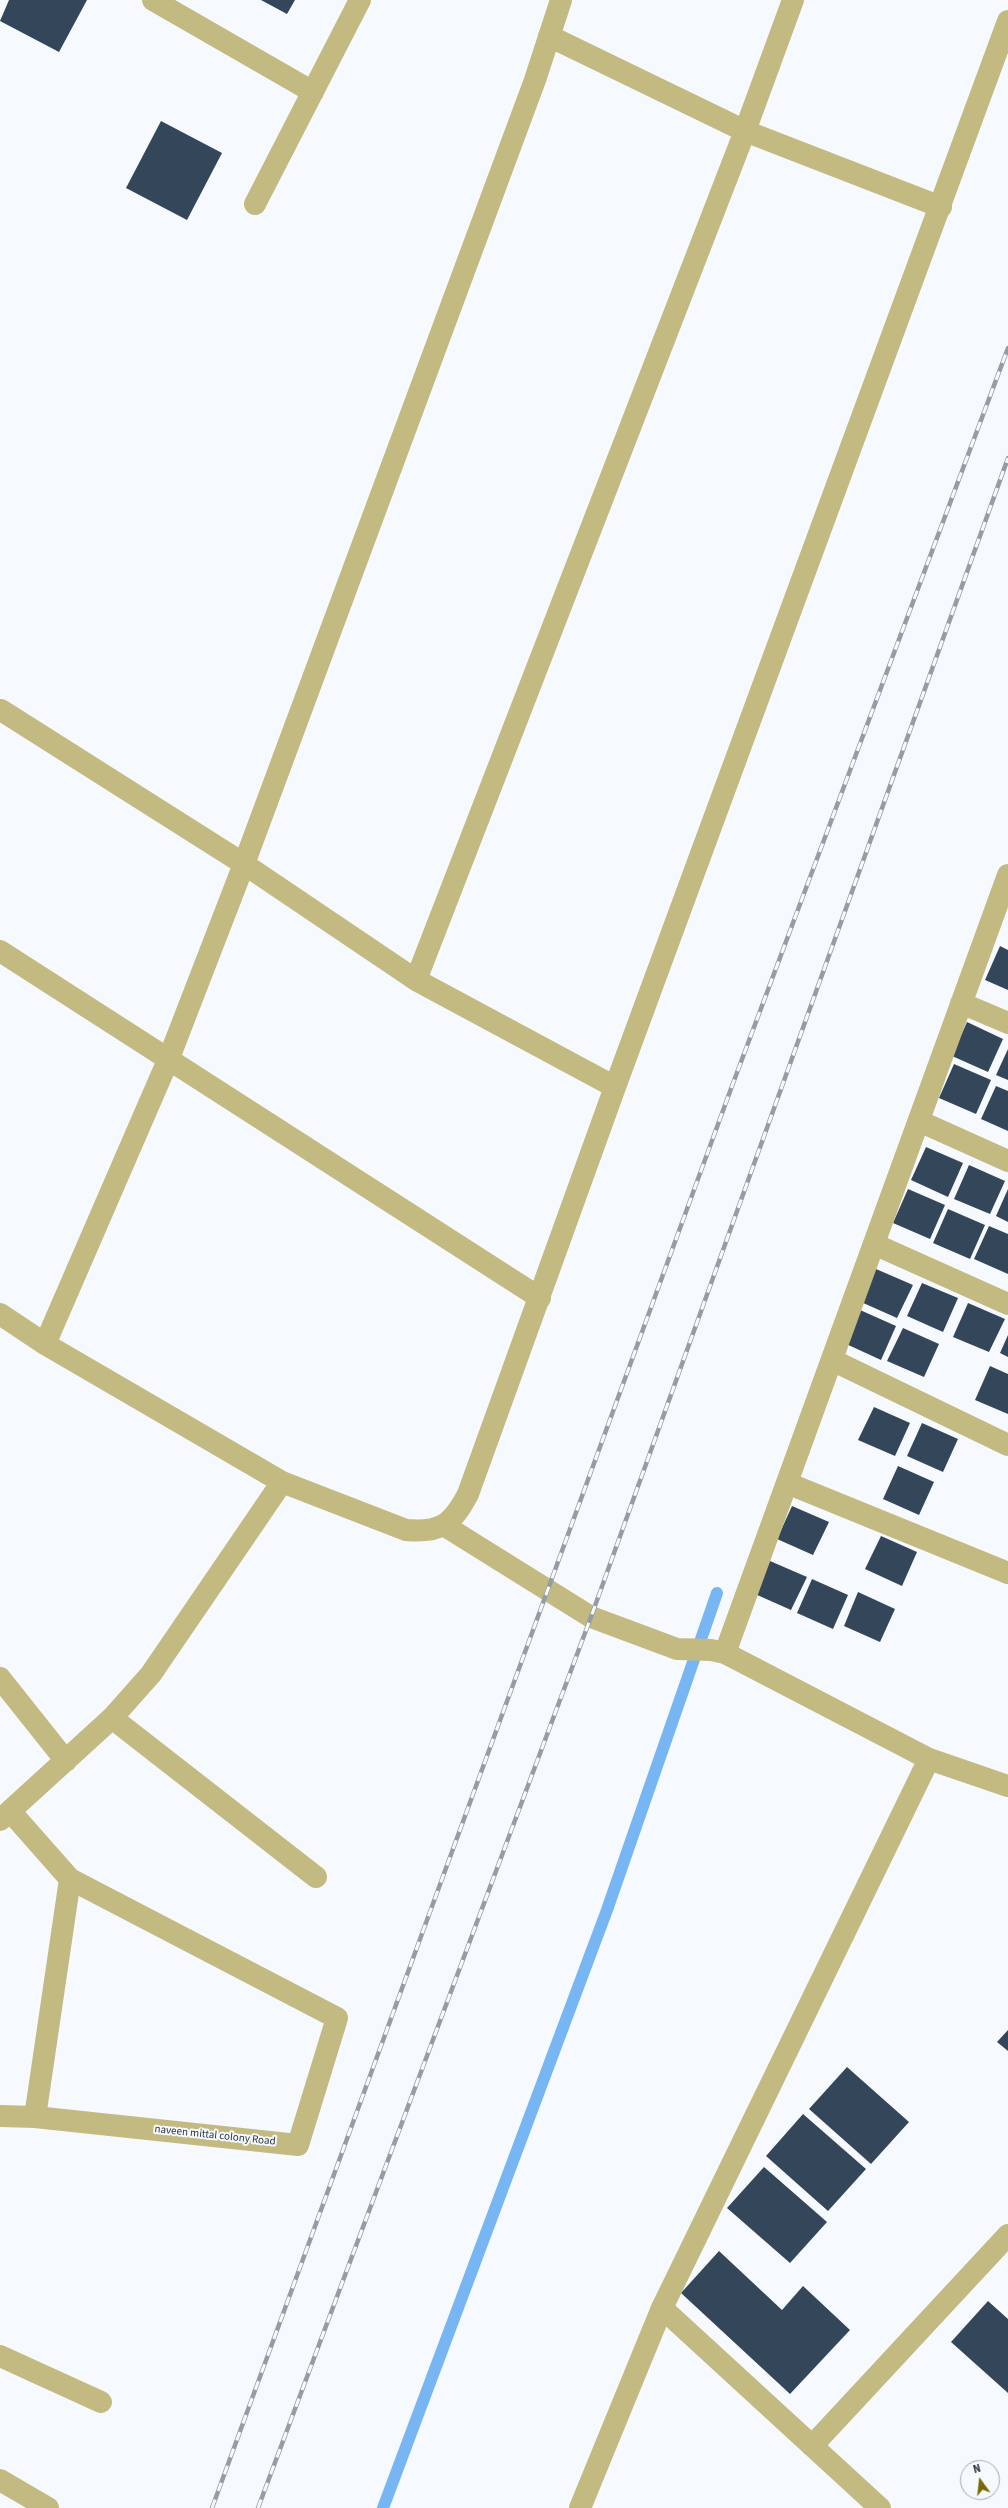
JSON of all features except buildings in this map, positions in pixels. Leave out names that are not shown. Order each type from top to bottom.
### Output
[{"type":"street","points":[[153,0],[313,92]]},
{"type":"street","points":[[255,204],[360,0]]},
{"type":"street","points":[[45,1344],[169,1058],[244,864],[561,0]]},
{"type":"street","points":[[416,980],[741,140],[793,0]]},
{"type":"street","points":[[0,1314],[45,1344],[282,1482],[406,1530],[425,1532],[445,1526],[459,1513],[468,1494],[615,1087],[932,232],[1008,21]]},
{"type":"street","points":[[549,36],[741,140],[941,207]]},
{"type":"street","points":[[1,710],[244,864],[416,980],[615,1087]]},
{"type":"street","points":[[718,1651],[787,1483],[1007,879]]},
{"type":"street","points":[[0,951],[169,1058],[540,1298]]},
{"type":"street","points":[[962,1003],[1008,1023]]},
{"type":"street","points":[[919,1121],[1008,1161]]},
{"type":"street","points":[[874,1244],[1008,1304]]},
{"type":"street","points":[[832,1360],[1008,1444]]},
{"type":"street","points":[[35,2117],[70,1879],[5,1816],[112,1718],[151,1674],[282,1482]]},
{"type":"street","points":[[787,1483],[1008,1573]]},
{"type":"street","points":[[445,1526],[591,1616],[677,1649],[718,1651],[929,1759],[1008,1786]]},
{"type":"street","points":[[0,1678],[66,1760]]},
{"type":"street","points":[[112,1718],[316,1877]]},
{"type":"street","points":[[580,2508],[662,2308],[929,1759]]},
{"type":"street","name":"naveen mittal colony Road","points":[[0,2116],[35,2117],[298,2145],[337,2018],[70,1879]]},
{"type":"street","points":[[812,2446],[1008,2235]]},
{"type":"street","points":[[662,2308],[880,2508]]},
{"type":"street","points":[[0,2356],[101,2402]]},
{"type":"street","points":[[0,2480],[48,2508]]},
{"type":"waterway","points":[[383,2508],[607,1910],[717,1593]]},
{"type":"railway","points":[[212,2508],[732,1086],[1008,348]]},
{"type":"railway","points":[[258,2508],[591,1617],[1008,458]]}]
